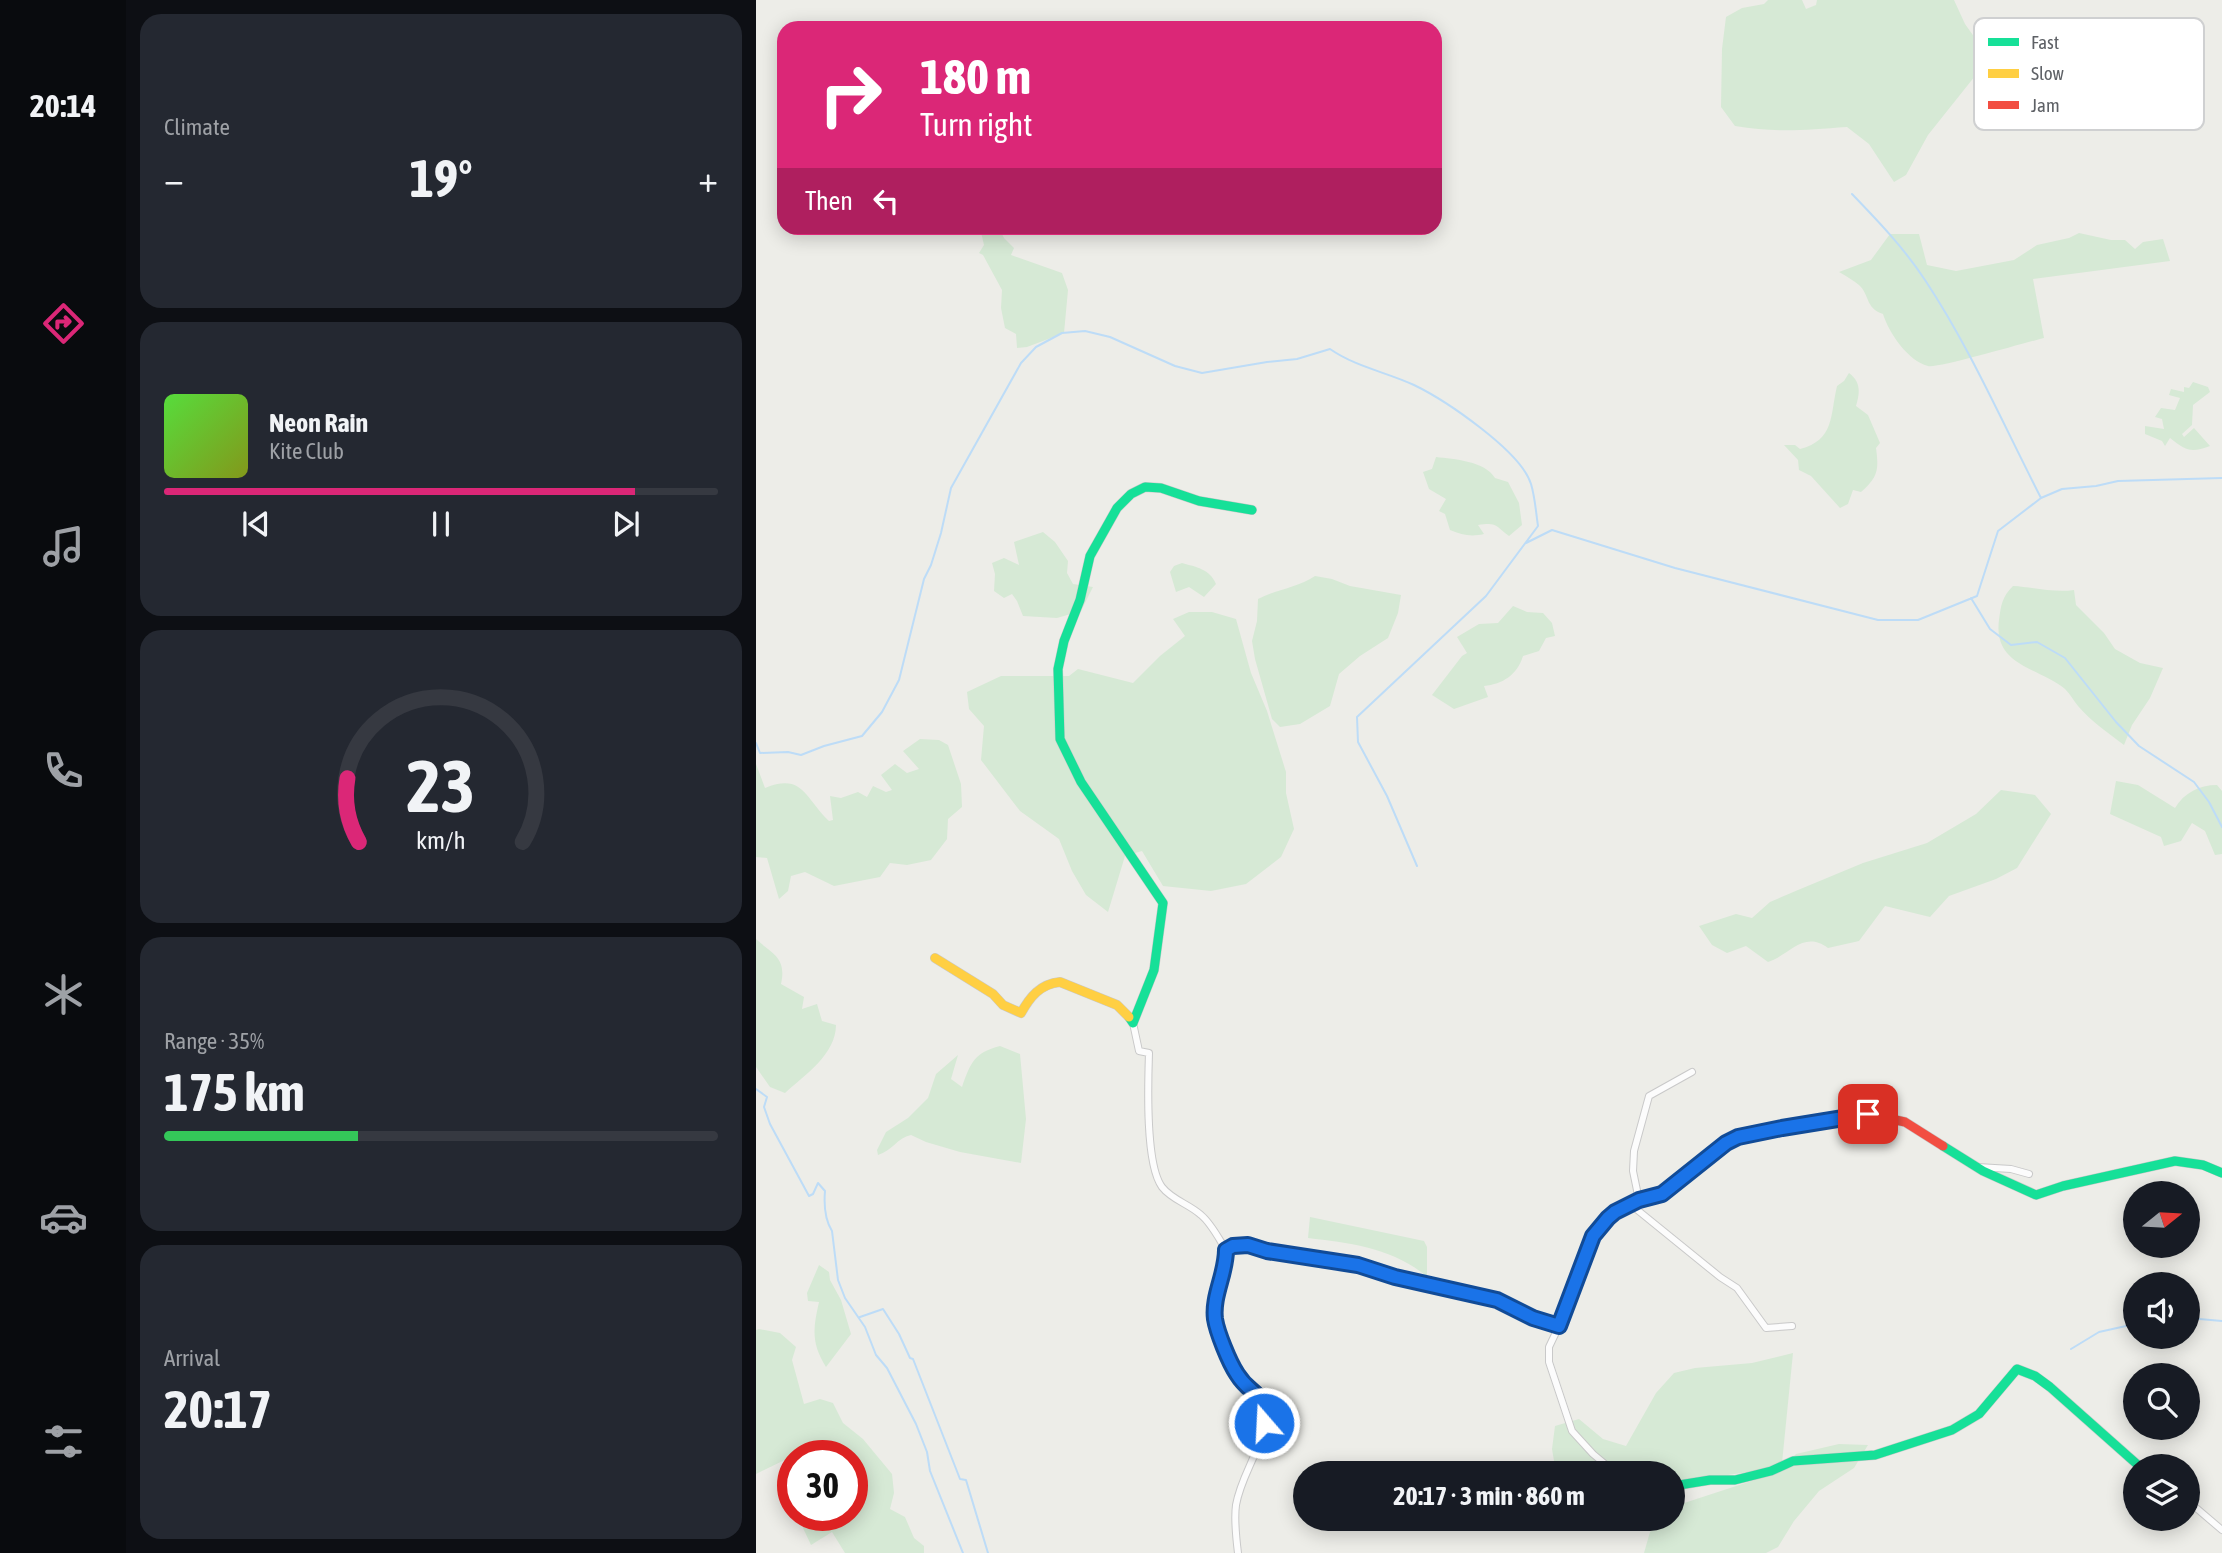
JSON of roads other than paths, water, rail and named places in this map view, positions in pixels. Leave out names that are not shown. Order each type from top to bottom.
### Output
[{"type":"street","points":[[1133,1023],[1154,970],[1163,902],[1081,782],[1060,739],[1058,669],[1064,641],[1080,600],[1090,556],[1117,508],[1131,494],[1145,487],[1161,488],[1199,501],[1252,510]]},
{"type":"street","points":[[935,958],[993,993],[1003,1005],[1021,1013],[1034,991],[1054,983],[1067,984],[1090,996],[1116,1003],[1133,1023],[1139,1051],[1149,1053],[1149,1105],[1154,1172],[1169,1195],[1202,1215],[1226,1250],[1216,1295],[1215,1320],[1235,1372],[1245,1385],[1260,1396],[1264,1407],[1263,1435],[1236,1507],[1238,1553]]},
{"type":"street","points":[[1692,1072],[1649,1096],[1634,1151],[1635,1202],[1720,1277],[1737,1288],[1766,1328],[1793,1326]]},
{"type":"street","points":[[1601,1461],[1572,1431],[1549,1362],[1549,1347],[1593,1236],[1608,1218],[1635,1202],[1662,1194],[1726,1143],[1738,1137],[1868,1114],[1905,1122],[1976,1167],[2036,1195],[2063,1186],[2175,1161],[2203,1165],[2222,1173]]},
{"type":"street","points":[[1976,1167],[2011,1169],[2029,1174]]},
{"type":"street","points":[[1226,1250],[1233,1246],[1248,1245],[1267,1251],[1358,1265],[1395,1277],[1497,1300],[1533,1318],[1559,1326]]},
{"type":"street","points":[[1685,1484],[1735,1480],[1772,1471],[1793,1461],[1875,1455],[1952,1430],[1979,1414],[2017,1369],[2029,1372],[2058,1392],[2078,1413],[2129,1454]]},
{"type":"street","points":[[2200,1511],[2222,1530]]},
{"type":"waterway","points":[[1852,194],[1908,257],[1941,305],[2041,498]]},
{"type":"waterway","points":[[756,743],[760,753],[788,752],[801,755],[862,736],[882,712],[899,680],[924,579],[941,533],[951,488],[1021,363],[1036,347],[1062,333],[1085,331],[1110,337],[1175,366],[1202,373],[1297,359],[1330,349],[1350,360],[1414,385],[1462,414],[1513,457],[1531,484],[1534,500],[1538,526],[1486,596],[1357,717],[1358,742],[1387,796],[1417,866]]},
{"type":"waterway","points":[[1526,543],[1552,530],[1675,568],[1878,620],[1918,620],[1977,596],[1998,531],[2041,498],[2062,489],[2118,481],[2222,478]]},
{"type":"waterway","points":[[1971,598],[1990,629],[2011,645],[2037,642],[2065,658],[2116,722],[2139,746],[2194,782],[2209,802],[2222,827]]},
{"type":"waterway","points":[[756,1089],[767,1097],[764,1107],[770,1124],[809,1196],[813,1194],[818,1183],[825,1191],[838,1280],[845,1298],[865,1327],[876,1355],[887,1368],[916,1424],[927,1452],[930,1471],[963,1553]]},
{"type":"waterway","points":[[860,1317],[883,1309],[913,1359],[960,1479],[966,1480],[988,1553]]},
{"type":"waterway","points":[[2200,1319],[2222,1321]]},
{"type":"waterway","points":[[2071,1349],[2099,1332],[2123,1327]]}]
